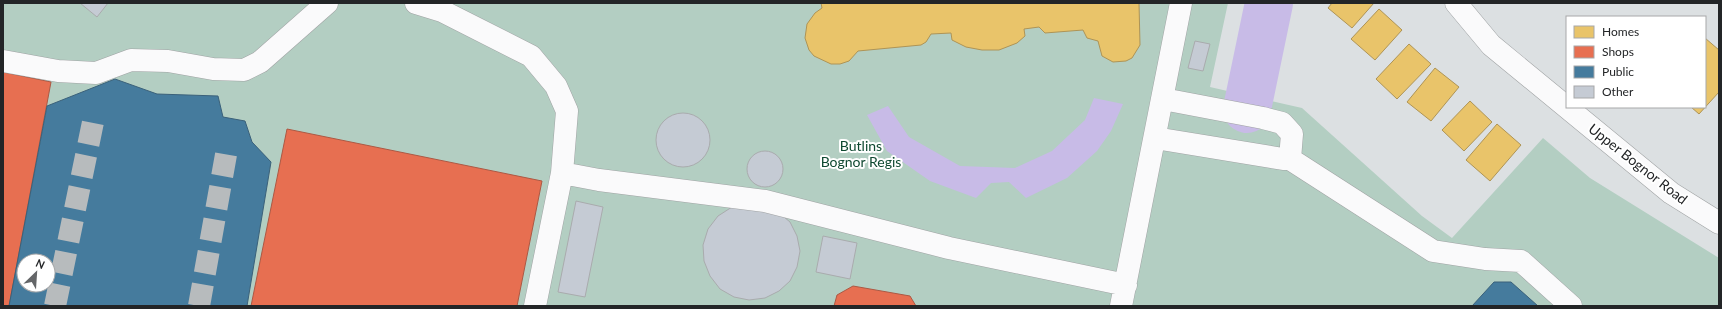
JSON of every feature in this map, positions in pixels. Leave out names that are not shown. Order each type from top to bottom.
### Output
[{"type":"street","points":[[3,61],[58,71],[96,73],[131,60],[168,61],[213,69],[244,70],[260,62],[327,3]]},
{"type":"street","points":[[416,3],[442,11],[531,56],[556,86],[566,112],[562,173],[535,306]]},
{"type":"street","points":[[562,173],[600,180],[765,201],[949,248],[1124,296],[1181,3]]},
{"type":"street","name":"Upper Bognor Road","points":[[1456,3],[1491,45],[1566,107]]},
{"type":"street","points":[[1163,99],[1264,118],[1282,123],[1292,134],[1290,159]]},
{"type":"street","name":"Upper Bognor Road","points":[[1568,108],[1671,193],[1719,223]]},
{"type":"street","points":[[1155,138],[1290,159],[1433,251],[1485,259],[1521,261],[1571,306]]},
{"type":"green space","name":"Butlins Bognor Regis","points":[[3,3],[1228,3],[1210,87],[1302,108],[1422,216],[1452,238],[1543,138],[1590,178],[1719,258],[1719,306],[3,306]]},
{"type":"shaded area","points":[[1094,98],[1123,104],[1111,131],[1097,151],[1067,178],[1026,198],[1009,182],[991,183],[976,198],[930,181],[887,151],[867,115],[888,106],[909,137],[960,166],[1015,168],[1052,151],[1085,120]]},
{"type":"building: Homes","points":[[821,3],[1139,3],[1140,45],[1132,58],[1126,61],[1113,62],[1102,56],[1098,41],[1087,38],[1083,30],[1045,33],[1039,27],[1024,29],[1025,36],[1017,43],[999,50],[982,50],[966,47],[952,40],[951,33],[931,34],[926,42],[921,45],[858,51],[849,61],[840,64],[831,64],[814,56],[809,50],[805,38],[807,24],[815,13],[822,8]]},
{"type":"building: Homes","points":[[1332,3],[1374,3],[1352,28],[1328,8]]},
{"type":"building: Homes","points":[[1379,9],[1402,30],[1375,60],[1351,39]]},
{"type":"building: Homes","points":[[1706,39],[1719,50],[1719,92],[1706,106]]},
{"type":"building: Homes","points":[[1409,44],[1431,64],[1397,99],[1376,79]]},
{"type":"building: Homes","points":[[1435,68],[1459,87],[1431,121],[1407,102]]},
{"type":"building: Homes","points":[[1470,101],[1492,122],[1464,151],[1442,130]]},
{"type":"building: Homes","points":[[1692,108],[1704,108],[1699,114]]},
{"type":"building: Homes","points":[[1497,124],[1521,145],[1490,181],[1466,160]]},
{"type":"building: Shops","points":[[3,72],[51,82],[19,253],[16,253],[16,269],[9,306],[3,306]]},
{"type":"building: Shops","points":[[287,129],[542,181],[517,306],[251,306]]},
{"type":"building: Shops","points":[[853,286],[910,296],[916,306],[834,306],[837,295]]},
{"type":"building: Public","points":[[115,79],[157,94],[218,96],[223,117],[245,121],[252,142],[271,162],[247,306],[9,306],[16,269],[16,293],[56,293],[56,253],[19,253],[47,106]]},
{"type":"building: Public","points":[[1494,282],[1511,282],[1538,306],[1472,306]]},
{"type":"building: Other","points":[[80,3],[108,3],[97,17]]},
{"type":"building: Other","points":[[1195,41],[1210,44],[1203,71],[1188,68]]},
{"type":"building: Other","points":[[678,113],[688,113],[698,117],[706,125],[710,135],[710,145],[706,155],[698,163],[688,167],[678,167],[668,163],[660,155],[656,145],[656,135],[660,125],[668,117]]},
{"type":"building: Other","points":[[765,151],[775,154],[780,159],[783,169],[780,179],[775,184],[765,187],[755,184],[750,179],[747,169],[750,159],[755,154]]},
{"type":"building: Other","points":[[576,201],[603,207],[585,297],[558,292]]},
{"type":"building: Other","points":[[732,207],[778,212],[790,222],[797,236],[800,251],[797,267],[790,281],[779,291],[765,298],[749,300],[734,297],[720,289],[710,276],[704,261],[703,245],[708,229],[718,216]]},
{"type":"building: Other","points":[[823,236],[857,243],[850,279],[816,272]]},
{"type":"waterway","points":[[1247,109],[1269,3]]},
{"type":"tunnel","points":[[55,306],[93,122]]},
{"type":"tunnel","points":[[199,306],[227,149]]}]
